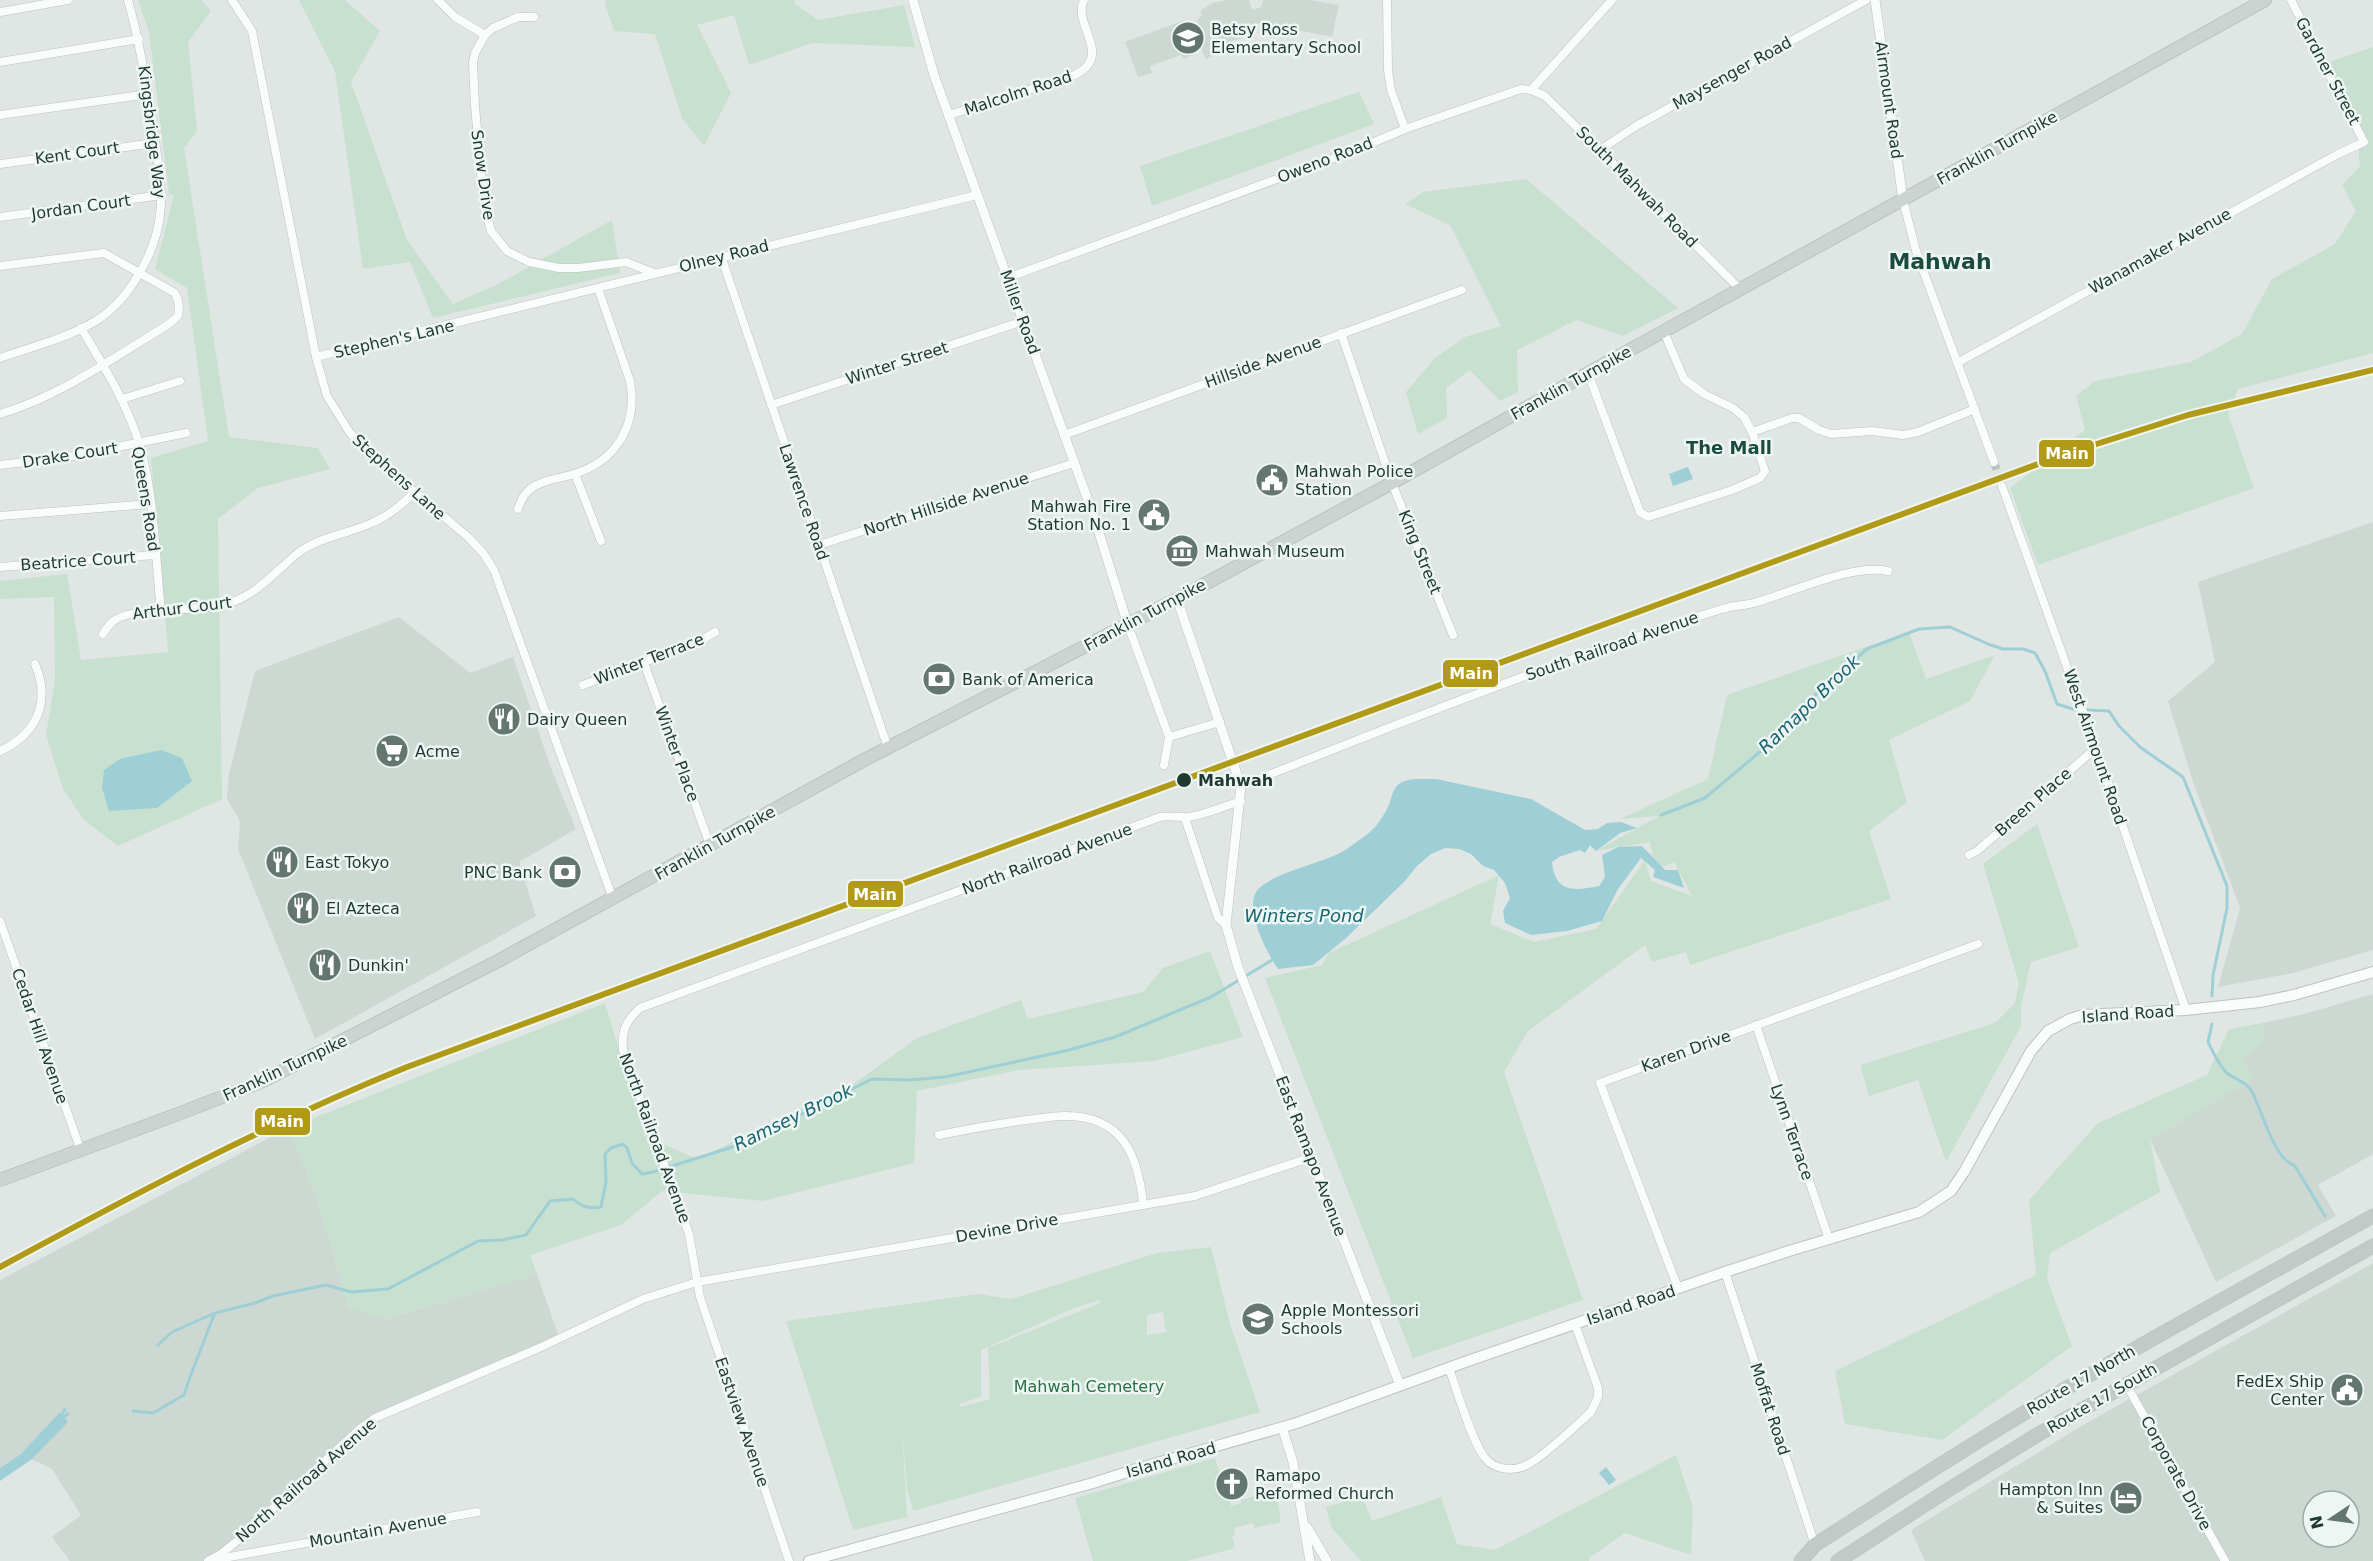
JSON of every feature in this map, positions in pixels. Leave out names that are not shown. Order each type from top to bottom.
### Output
[{"type":"highway","name":"Route 17 North","points":[[1801,1561],[1815,1545],[2024,1413],[2373,1216]]},
{"type":"highway","name":"Route 17 South","points":[[1838,1561],[1940,1495],[2126,1384],[2373,1246]]},
{"type":"main road","name":"Franklin Turnpike","points":[[0,1180],[263,1081],[321,1052],[613,899],[888,748],[1178,599],[2265,0]]},
{"type":"main road","name":"Island Road","points":[[809,1561],[1282,1428],[1725,1272],[1919,1212],[1951,1191],[1964,1173],[2031,1051],[2039,1040],[2058,1024],[2083,1015],[2186,1010],[2294,995],[2373,972]]},
{"type":"street","points":[[0,12],[68,0]]},
{"type":"street","name":"Kingsbridge Way","points":[[0,358],[94,322],[117,304],[130,289],[153,251],[159,231],[162,195],[139,39],[128,0]]},
{"type":"street","name":"Stephens Lane","points":[[232,0],[252,31],[316,357],[327,396],[350,433],[368,452],[469,538],[494,570],[613,899]]},
{"type":"street","points":[[438,0],[455,17],[485,35],[503,22],[518,17],[534,17]]},
{"type":"street","name":"Miller Road","points":[[913,0],[934,75],[1074,463],[1128,625]]},
{"type":"street","name":"Malcolm Road","points":[[948,115],[1078,74],[1090,60],[1092,52],[1082,10],[1084,0]]},
{"type":"street","points":[[1387,0],[1389,81],[1405,129]]},
{"type":"street","points":[[1531,90],[1612,0]]},
{"type":"street","name":"Maysenger Road","points":[[1600,150],[1646,121],[1866,0]]},
{"type":"street","name":"Airmount Road","points":[[1875,0],[1903,200]]},
{"type":"street","name":"Gardner Street","points":[[2291,0],[2364,142]]},
{"type":"street","name":"Snow Drive","points":[[485,35],[478,44],[473,63],[475,106],[484,206],[489,225],[499,242],[517,257],[544,266],[578,268],[626,262],[654,273]]},
{"type":"street","points":[[0,62],[139,39]]},
{"type":"street","name":"Oweno Road","points":[[1007,278],[1348,153],[1405,129],[1513,91],[1531,90]]},
{"type":"street","name":"South Mahwah Road","points":[[1531,90],[1545,96],[1740,289]]},
{"type":"street","points":[[0,115],[148,94]]},
{"type":"street","name":"Wanamaker Avenue","points":[[1957,363],[2275,188],[2364,142]]},
{"type":"street","name":"Kent Court","points":[[0,164],[155,143]]},
{"type":"street","name":"Jordan Court","points":[[0,218],[162,195]]},
{"type":"street","name":"Olney Road","points":[[472,320],[721,256],[977,195]]},
{"type":"street","points":[[1903,200],[1916,251],[1994,462]]},
{"type":"street","points":[[0,266],[104,253],[175,293],[179,300],[178,316],[169,324],[103,365],[27,406],[0,414]]},
{"type":"street","name":"Lawrence Road","points":[[721,256],[888,748]]},
{"type":"street","points":[[518,509],[525,493],[534,487],[575,474],[599,463],[617,446],[630,420],[632,407],[630,381],[598,288]]},
{"type":"street","name":"Hillside Avenue","points":[[1064,435],[1462,290]]},
{"type":"street","name":"Stephen's Lane","points":[[316,357],[472,320]]},
{"type":"street","name":"Winter Street","points":[[771,405],[1023,321]]},
{"type":"street","name":"Queens Road","points":[[81,328],[122,399],[139,444],[150,504],[161,611]]},
{"type":"street","points":[[1588,373],[1640,512],[1648,517],[1729,491],[1760,478],[1766,471],[1744,417],[1733,408],[1704,394],[1684,379],[1664,332]]},
{"type":"street","name":"King Street","points":[[1341,333],[1392,483],[1453,635]]},
{"type":"street","points":[[122,399],[180,381]]},
{"type":"street","points":[[1752,432],[1787,419],[1799,418],[1831,434],[1872,431],[1903,435],[1918,432],[1975,409]]},
{"type":"street","name":"Drake Court","points":[[0,465],[73,456],[186,433]]},
{"type":"street","name":"North Hillside Avenue","points":[[819,545],[1074,463]]},
{"type":"street","points":[[575,474],[602,541]]},
{"type":"street","name":"West Airmount Road","points":[[2002,486],[2096,748],[2186,1010]]},
{"type":"street","name":"Arthur Court","points":[[103,634],[114,621],[126,615],[203,608],[238,601],[253,593],[308,547],[375,522],[393,512],[415,492]]},
{"type":"street","points":[[0,516],[150,504]]},
{"type":"street","name":"Beatrice Court","points":[[0,567],[155,555]]},
{"type":"street","name":"South Railroad Avenue","points":[[1240,786],[1401,722],[1597,649],[1725,607],[1750,605],[1858,570],[1888,571]]},
{"type":"street","points":[[1178,599],[1240,786],[1241,801],[1227,926]]},
{"type":"street","points":[[1128,625],[1168,737],[1164,765]]},
{"type":"street","name":"Winter Terrace","points":[[583,685],[700,641],[715,632]]},
{"type":"street","name":"Winter Place","points":[[644,663],[710,845]]},
{"type":"street","points":[[0,751],[20,740],[36,718],[41,706],[43,692],[41,678],[35,664]]},
{"type":"street","points":[[1168,737],[1220,722]]},
{"type":"street","name":"Breen Place","points":[[1969,855],[1977,851],[2096,748]]},
{"type":"street","points":[[1227,926],[1218,918],[1185,818],[1241,801]]},
{"type":"street","name":"North Railroad Avenue","points":[[208,1561],[242,1537],[266,1513],[327,1462],[361,1428],[375,1418],[539,1348],[643,1299],[697,1282],[689,1234],[623,1050],[623,1032],[626,1023],[640,1008],[1160,817],[1185,818]]},
{"type":"street","name":"Cedar Hill Avenue","points":[[0,921],[81,1150]]},
{"type":"street","name":"East Ramapo Avenue","points":[[1227,926],[1238,967],[1400,1385]]},
{"type":"street","name":"Karen Drive","points":[[1678,1288],[1599,1083],[1978,944]]},
{"type":"street","name":"Lynn Terrace","points":[[1756,1025],[1828,1239]]},
{"type":"street","points":[[939,1135],[982,1126],[1063,1116],[1092,1120],[1113,1131],[1130,1149],[1140,1176],[1143,1203]]},
{"type":"street","name":"Devine Drive","points":[[697,1282],[1143,1203],[1195,1196],[1312,1157]]},
{"type":"street","name":"Moffat Road","points":[[1725,1272],[1815,1545]]},
{"type":"street","name":"Eastview Avenue","points":[[697,1282],[716,1346],[789,1561]]},
{"type":"street","points":[[1449,1368],[1480,1452],[1494,1465],[1502,1468],[1519,1468],[1532,1461],[1591,1413],[1596,1405],[1598,1388],[1575,1324]]},
{"type":"street","name":"Corporate Drive","points":[[2126,1384],[2225,1561]]},
{"type":"street","points":[[1282,1428],[1291,1454],[1310,1561]]},
{"type":"street","name":"Mountain Avenue","points":[[208,1561],[477,1512]]},
{"type":"street","points":[[1303,1520],[1328,1561]]},
{"type":"shaded area","name":"Betsy Ross Elementary School","points":[[1249,0],[1252,10],[1261,7],[1263,0],[1309,0],[1339,5],[1332,37],[1261,23],[1253,25],[1255,33],[1215,47],[1217,54],[1206,59],[1197,40],[1191,43],[1195,54],[1184,59],[1181,55],[1150,66],[1152,73],[1138,77],[1125,42],[1182,21],[1188,34],[1201,29],[1197,20],[1202,16],[1200,11],[1212,3]]},
{"type":"shaded area","points":[[2373,522],[2373,950],[2293,973],[2218,987],[2240,908],[2193,782],[2168,701],[2215,662],[2198,582]]},
{"type":"shaded area","points":[[399,617],[470,673],[513,657],[552,771],[576,829],[519,862],[536,916],[315,1039],[238,849],[240,821],[227,799],[229,774],[255,671]]},
{"type":"shaded area","points":[[2373,994],[2373,1154],[2318,1185],[2336,1216],[2216,1282],[2150,1139],[2253,1079],[2242,1061],[2265,1037],[2262,1023],[2304,1014]]},
{"type":"shaded area","points":[[288,1128],[315,1193],[349,1307],[386,1319],[537,1274],[560,1340],[379,1420],[234,1545],[207,1561],[70,1561],[52,1537],[81,1515],[52,1469],[21,1454],[0,1468],[0,1280]]},
{"type":"shaded area","points":[[2373,1263],[2373,1561],[1925,1561],[1911,1530],[2083,1425]]},
{"type":"green space","points":[[138,0],[201,0],[211,11],[188,42],[197,131],[184,148],[229,437],[318,448],[330,469],[258,488],[218,519],[222,799],[118,846],[84,820],[63,789],[46,735],[55,679],[54,597],[0,599],[0,581],[67,574],[81,660],[168,652],[151,458],[208,441],[187,288],[155,269],[174,195],[169,194],[149,32]]},
{"type":"green space","points":[[299,0],[345,0],[380,31],[351,82],[407,240],[453,304],[498,284],[612,220],[620,273],[433,318],[410,262],[363,269],[335,71]]},
{"type":"green space","points":[[606,0],[794,0],[795,4],[818,20],[904,5],[915,47],[812,43],[749,65],[734,15],[697,25],[731,93],[704,146],[682,118],[655,34],[614,31]]},
{"type":"green space","points":[[2373,47],[2373,353],[2238,389],[2228,414],[2254,488],[2038,565],[2010,488],[2085,430],[2076,396],[2095,381],[2191,362],[2242,334],[2272,279],[2335,244],[2356,211],[2342,185],[2360,166],[2357,133],[2323,64]]},
{"type":"green space","points":[[1359,92],[1374,124],[1152,206],[1140,166]]},
{"type":"green space","points":[[1526,179],[1678,308],[1623,336],[1576,320],[1517,350],[1518,392],[1500,401],[1470,370],[1446,388],[1447,418],[1418,434],[1406,392],[1435,358],[1465,337],[1501,326],[1450,225],[1405,204],[1423,192]]},
{"type":"green space","points":[[1909,632],[1926,679],[1995,655],[1970,701],[1889,740],[1907,802],[1869,831],[1891,899],[1690,965],[1686,952],[1652,962],[1645,945],[1528,1031],[1504,1072],[1583,1300],[1413,1358],[1265,978],[1322,965],[1329,953],[1499,875],[1490,924],[1534,942],[1596,929],[1645,860],[1651,881],[1692,896],[1674,862],[1655,870],[1650,842],[1596,851],[1659,816],[1620,819],[1708,779],[1727,695]]},
{"type":"green space","points":[[2037,824],[2079,947],[2031,962],[2021,1006],[2021,1026],[1946,1162],[1918,1080],[1869,1096],[1860,1065],[1995,1023],[2015,1003],[2019,983],[1983,864]]},
{"type":"green space","points":[[1210,951],[1243,1037],[1154,1061],[1019,1070],[917,1091],[914,1163],[763,1201],[662,1191],[621,1225],[530,1255],[537,1274],[385,1319],[349,1307],[315,1193],[288,1128],[605,1003],[645,1136],[697,1159],[855,1083],[917,1038],[1021,1000],[1028,1019],[1143,992],[1163,968]]},
{"type":"green space","points":[[2262,1023],[2265,1037],[2242,1061],[2254,1079],[2150,1139],[2160,1192],[2050,1253],[2047,1279],[2072,1346],[1942,1440],[1845,1424],[1835,1371],[2036,1275],[2029,1200],[2098,1123],[2207,1075],[2229,1029]]},
{"type":"green space","name":"Mahwah Cemetery","points":[[1211,1247],[1230,1324],[1260,1412],[913,1511],[907,1488],[902,1429],[907,1517],[853,1530],[786,1321],[978,1294],[1011,1299],[1157,1253]],"holes":[[[1099,1300],[1100,1303],[988,1348],[990,1399],[961,1407],[959,1404],[981,1397],[981,1350],[1069,1310]],[[1163,1312],[1166,1332],[1147,1335],[1147,1315]]]},
{"type":"green space","points":[[1676,1455],[1693,1507],[1691,1555],[1625,1533],[1589,1558],[1589,1561],[1361,1561],[1331,1527],[1326,1507],[1362,1497],[1372,1521],[1441,1497],[1457,1544],[1495,1550]]},
{"type":"green space","points":[[1215,1458],[1231,1506],[1241,1503],[1241,1500],[1276,1490],[1281,1522],[1254,1528],[1253,1523],[1234,1528],[1235,1535],[1232,1536],[1235,1548],[1187,1561],[1093,1561],[1075,1498]]},
{"type":"water","points":[[1688,467],[1693,479],[1673,486],[1669,474]]},
{"type":"water","points":[[161,750],[182,758],[192,781],[157,808],[109,811],[102,788],[104,770],[120,759]]},
{"type":"water","name":"Winters Pond","points":[[1414,779],[1436,779],[1531,799],[1585,830],[1598,829],[1607,823],[1621,822],[1637,828],[1620,833],[1596,851],[1590,845],[1585,853],[1580,850],[1559,857],[1552,862],[1557,880],[1567,888],[1582,889],[1599,886],[1605,877],[1602,855],[1618,847],[1642,846],[1665,870],[1678,870],[1684,888],[1653,877],[1655,870],[1641,858],[1618,889],[1602,921],[1567,931],[1531,935],[1505,923],[1503,911],[1510,898],[1505,883],[1494,870],[1483,866],[1471,854],[1459,849],[1445,848],[1431,854],[1417,866],[1405,881],[1345,939],[1313,965],[1278,969],[1263,943],[1255,920],[1253,900],[1256,892],[1272,879],[1347,849],[1376,826],[1387,809],[1397,786]]},
{"type":"water","points":[[60,1412],[68,1422],[32,1459],[0,1481],[0,1468],[21,1454]]},
{"type":"water","points":[[1606,1467],[1616,1480],[1609,1485],[1599,1473]]},
{"type":"waterway","name":"Ramapo Brook","points":[[1661,815],[1705,798],[1762,750],[1822,688],[1867,649],[1919,629],[1950,627],[2003,649],[2023,649],[2035,653],[2045,671],[2057,704],[2076,710]]},
{"type":"waterway","name":"Ramapo Brook","points":[[2088,710],[2109,711],[2119,726],[2140,747],[2183,777],[2227,886],[2227,908],[2213,975],[2212,996]]},
{"type":"waterway","name":"Ramsey Brook","points":[[158,1345],[172,1332],[215,1313],[273,1296],[326,1285],[351,1292],[388,1289],[478,1241],[502,1240],[526,1235],[550,1201],[573,1199],[586,1207],[601,1207],[606,1182],[605,1154],[611,1148],[623,1144],[627,1148],[632,1163],[642,1174],[653,1172],[742,1144],[872,1079],[909,1080],[945,1077],[1065,1051],[1115,1037],[1211,997],[1272,960]]},
{"type":"waterway","name":"Ramapo Brook","points":[[2212,1024],[2208,1042],[2216,1059],[2228,1074],[2249,1087],[2274,1144],[2287,1162],[2295,1166],[2325,1216]]},
{"type":"waterway","points":[[133,1411],[153,1413],[184,1395],[214,1315]]},
{"type":"waterway","name":"Ramsey Brook","points":[[62,1415],[65,1409]]},
{"type":"waterway","name":"Ramsey Brook","points":[[64,1417],[68,1414]]},
{"type":"tunnel","points":[[1994,462],[2002,486]]},
{"type":"transit line","name":"Main","points":[[0,1267],[251,1136],[407,1067],[2065,454],[2188,415],[2373,370]]},
{"type":"place","name":"Betsy Ross Elementary School","points":[[1188,38]]},
{"type":"place","name":"Mahwah Police Station","points":[[1272,480]]},
{"type":"place","name":"Mahwah Fire Station No. 1","points":[[1154,515]]},
{"type":"place","name":"Mahwah Museum","points":[[1182,551]]},
{"type":"place","name":"Bank of America","points":[[939,679]]},
{"type":"place","name":"Dairy Queen","points":[[504,719]]},
{"type":"place","name":"Acme","points":[[392,751]]},
{"type":"place","name":"Mahwah","points":[[1184,780]]},
{"type":"place","name":"East Tokyo","points":[[282,862]]},
{"type":"place","name":"PNC Bank","points":[[565,872]]},
{"type":"place","name":"El Azteca","points":[[303,908]]},
{"type":"place","name":"Dunkin'","points":[[325,965]]},
{"type":"place","name":"Apple Montessori Schools","points":[[1258,1319]]},
{"type":"place","name":"FedEx Ship Center","points":[[2347,1390]]},
{"type":"place","name":"Ramapo Reformed Church","points":[[1232,1484]]},
{"type":"place","name":"Hampton Inn & Suites","points":[[2126,1498]]},
{"type":"district","name":"Mahwah","points":[[1940,261]]},
{"type":"district","name":"The Mall","points":[[1729,447]]}]
